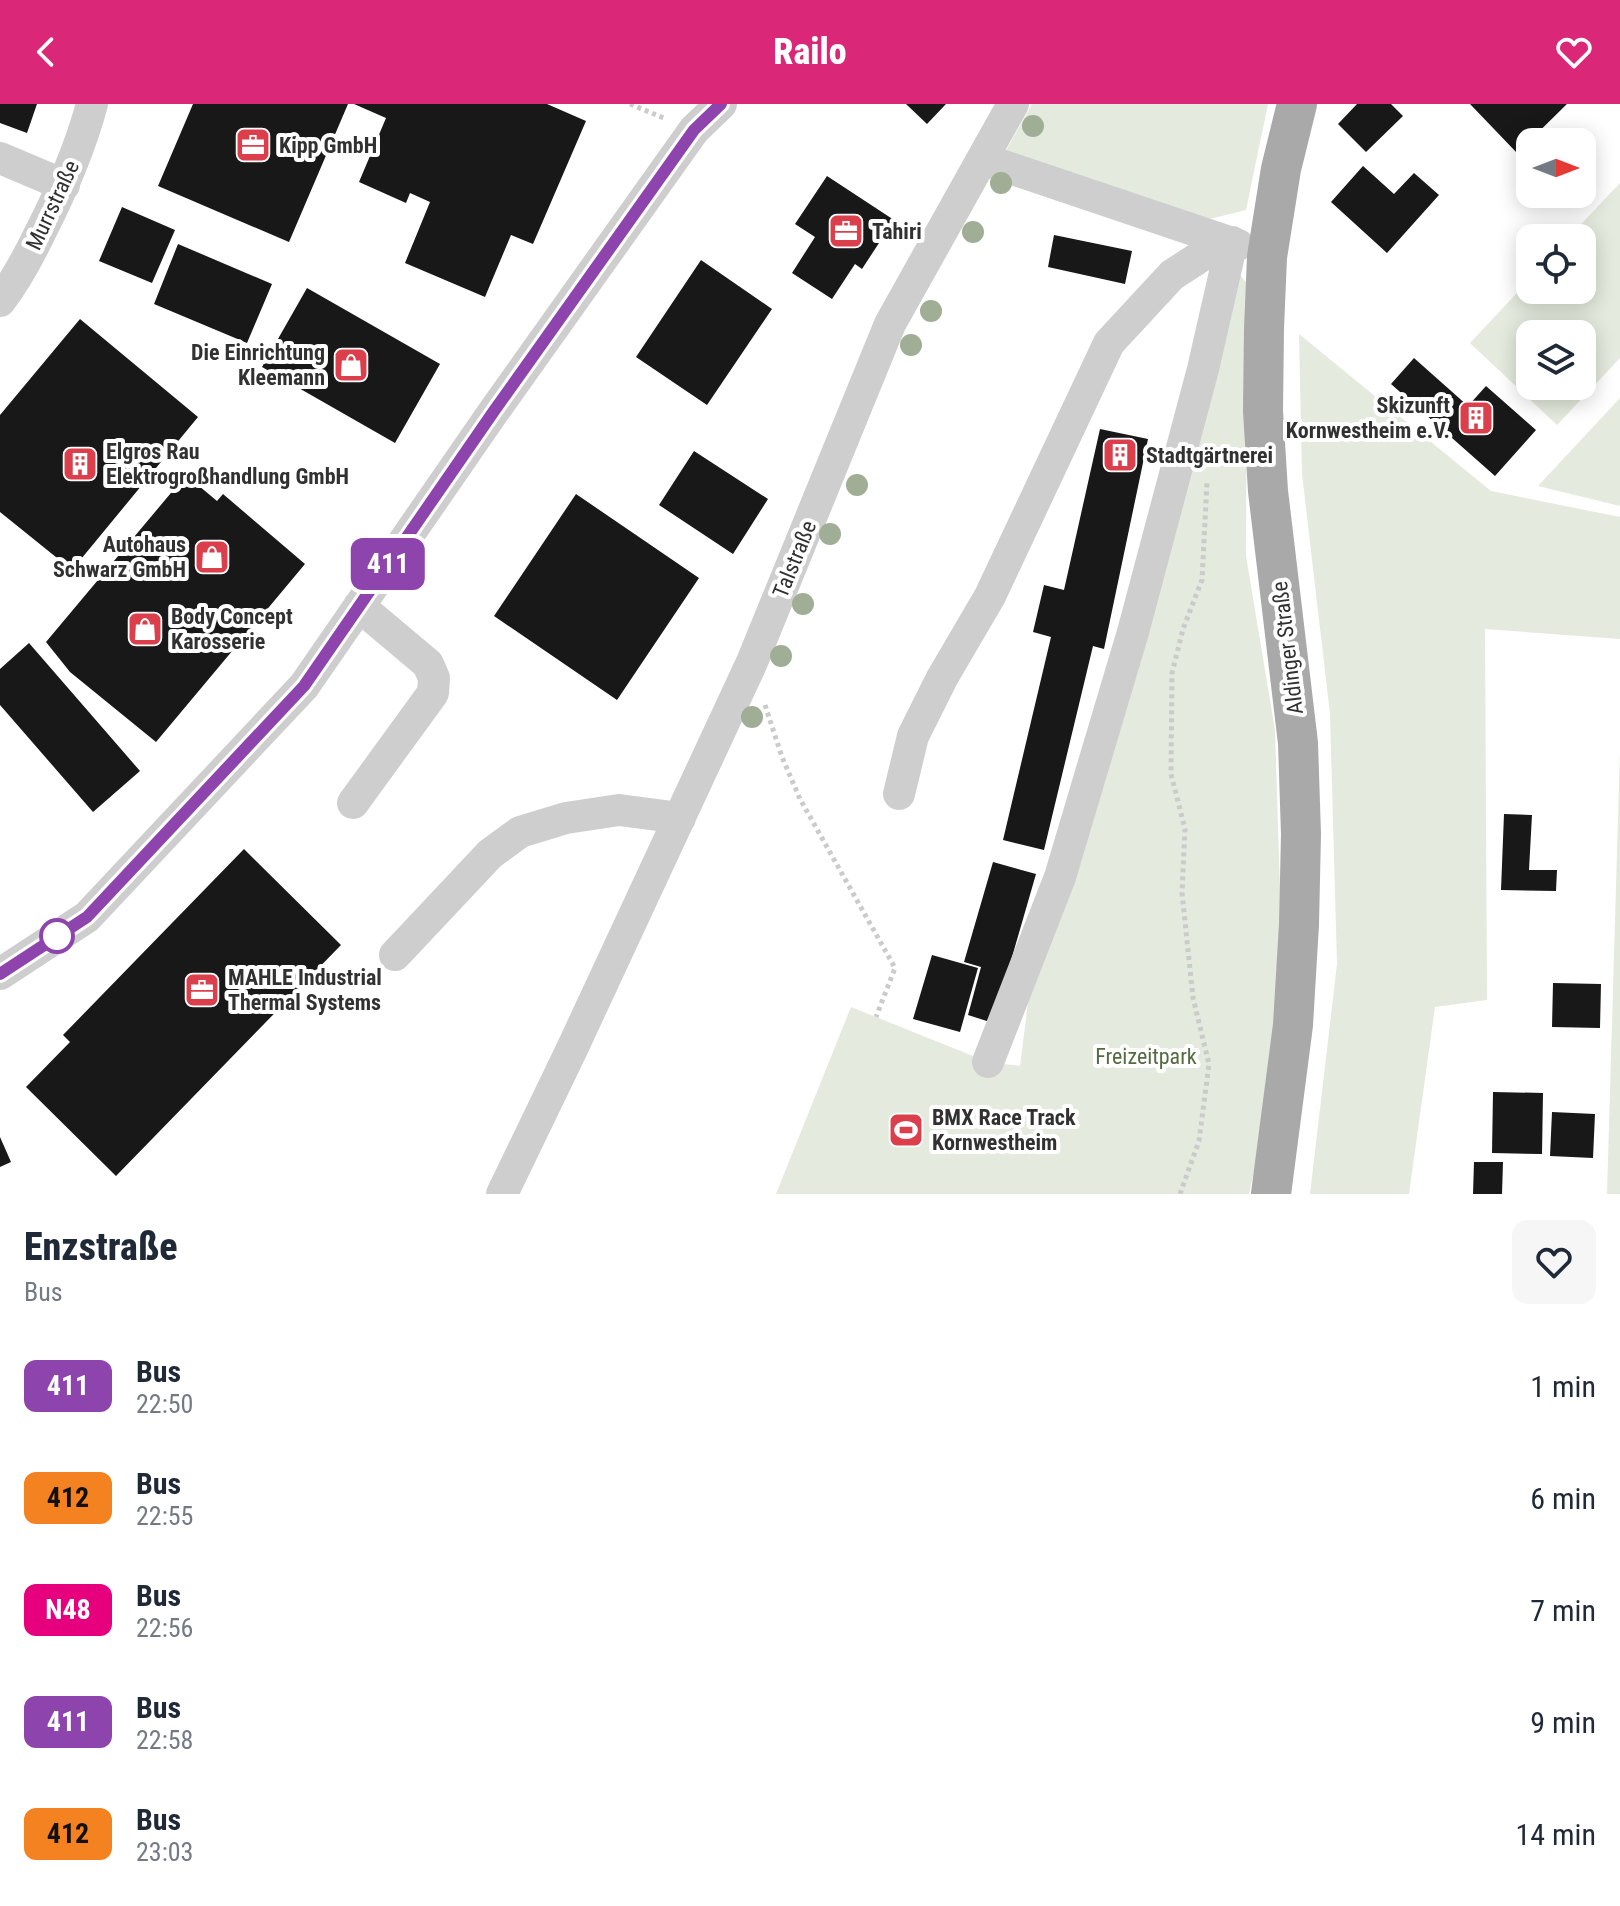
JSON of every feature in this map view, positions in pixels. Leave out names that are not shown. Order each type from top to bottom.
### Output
[{"type":"main road","name":"Aldinger Straße","points":[[1271,1194],[1293,1025],[1301,834],[1298,743],[1268,491],[1250,249],[1281,169],[1297,104]]},
{"type":"street","name":"Murrstraße","points":[[0,301],[17,279],[64,185],[92,104]]},
{"type":"street","points":[[0,974],[87,917],[304,686],[694,130],[721,104]]},
{"type":"street","name":"Talstraße","points":[[502,1194],[752,662],[890,324],[1013,104]]},
{"type":"street","points":[[0,158],[64,185]]},
{"type":"street","points":[[983,159],[1250,249]]},
{"type":"street","points":[[899,794],[913,736],[942,678],[990,596],[1109,343],[1172,275],[1209,251],[1250,249]]},
{"type":"street","points":[[988,1062],[1060,877],[1133,632],[1203,369],[1250,249]]},
{"type":"street","points":[[353,803],[433,693],[434,678],[428,664],[359,606]]},
{"type":"street","points":[[395,955],[490,854],[520,832],[566,818],[619,810],[680,818]]},
{"type":"path","points":[[630,104],[694,130]]},
{"type":"path","points":[[1180,1194],[1199,1141],[1209,1064],[1193,998],[1182,893],[1185,829],[1171,774],[1172,673],[1183,629],[1202,580],[1207,472]]},
{"type":"path","points":[[752,662],[782,757],[800,799],[895,968],[876,1017]]},
{"type":"green space","points":[[1032,104],[1268,104],[1246,210],[1206,220],[1003,156]]},
{"type":"green space","points":[[1620,183],[1620,358],[1596,384],[1596,320],[1516,320],[1516,386],[1470,343],[1516,294],[1516,304],[1596,304],[1596,224],[1581,224]]},
{"type":"green space","name":"Freizeitpark","points":[[1239,274],[1246,282],[1247,291],[1246,556],[1275,730],[1281,924],[1276,1025],[1263,1129],[1249,1194],[776,1194],[851,1007],[988,1062],[1020,1066],[1030,987]]},
{"type":"green space","points":[[1299,334],[1491,491],[1620,517],[1620,639],[1485,629],[1487,1000],[1435,1007],[1409,1194],[1310,1194],[1337,964],[1330,714],[1302,474]]},
{"type":"green space","points":[[1620,398],[1620,506],[1538,486]]},
{"type":"green space","points":[[1530,400],[1581,400],[1557,425]]},
{"type":"green space","points":[[1620,750],[1620,1194],[1607,1194]]},
{"type":"building","points":[[0,104],[37,104],[27,133],[0,123]]},
{"type":"building","name":"Kipp GmbH","points":[[193,104],[348,104],[289,242],[158,186]]},
{"type":"building","points":[[354,104],[547,104],[586,121],[533,244],[511,235],[485,297],[405,263],[430,202],[410,193],[406,203],[359,182],[386,118]]},
{"type":"building","points":[[906,104],[946,104],[927,124]]},
{"type":"building","points":[[1357,104],[1391,104],[1403,116],[1366,152],[1338,124]]},
{"type":"building","points":[[1470,104],[1567,104],[1543,128],[1516,128],[1516,152]]},
{"type":"building","points":[[1363,166],[1394,194],[1414,173],[1439,195],[1387,253],[1331,202]]},
{"type":"building","name":"Tahiri","points":[[827,176],[894,220],[862,269],[855,264],[832,299],[792,273],[815,237],[795,224]]},
{"type":"building","points":[[122,207],[175,230],[152,283],[99,261]]},
{"type":"building","points":[[1054,235],[1132,251],[1125,284],[1048,267]]},
{"type":"building","points":[[178,244],[272,284],[247,343],[154,304]]},
{"type":"building","points":[[701,260],[772,309],[707,405],[636,357]]},
{"type":"building","name":"Die Einrichtung Kleemann","points":[[307,288],[440,364],[395,443],[262,367]]},
{"type":"building","name":"Elgros Rau Elektrogroßhandlung GmbH","points":[[80,319],[198,417],[72,570],[0,512],[0,415]]},
{"type":"building","name":"Skizunft Kornwestheim e.V.","points":[[1414,358],[1468,406],[1486,386],[1536,430],[1495,476],[1391,384]]},
{"type":"building","points":[[1100,429],[1148,439],[1104,649],[1093,646],[1044,850],[1003,840],[1051,637],[1033,632],[1044,585],[1064,590]]},
{"type":"building","points":[[694,451],[768,499],[733,554],[659,505]]},
{"type":"building","points":[[186,475],[217,501],[223,494],[305,564],[156,742],[70,672],[46,642]]},
{"type":"building","points":[[576,494],[699,578],[617,700],[494,616]]},
{"type":"building","points":[[29,643],[140,771],[93,812],[0,705],[0,669]]},
{"type":"building","points":[[1504,814],[1532,815],[1529,870],[1557,870],[1556,891],[1501,890]]},
{"type":"building","name":"MAHLE Industrial Thermal Systems","points":[[244,849],[341,945],[116,1176],[26,1087],[70,1042],[63,1035]]},
{"type":"building","points":[[993,862],[1036,874],[993,1023],[968,1015],[981,967],[964,962]]},
{"type":"building","points":[[932,955],[978,968],[960,1032],[913,1019]]},
{"type":"building","points":[[1553,983],[1601,984],[1600,1028],[1552,1027]]},
{"type":"building","points":[[1493,1092],[1543,1093],[1542,1154],[1492,1153]]},
{"type":"building","points":[[1552,1112],[1595,1114],[1593,1158],[1550,1156]]},
{"type":"building","points":[[0,1137],[11,1162],[0,1167]]},
{"type":"building","points":[[1474,1162],[1503,1162],[1502,1194],[1473,1194]]},
{"type":"bus line","name":"411","points":[[0,974],[87,917],[304,686],[694,130],[721,104]]},
{"type":"place","name":"Kipp GmbH","points":[[253,145]]},
{"type":"place","name":"Tahiri","points":[[846,231]]},
{"type":"place","name":"Die Einrichtung Kleemann","points":[[351,365]]},
{"type":"place","name":"Skizunft Kornwestheim e.V.","points":[[1476,418]]},
{"type":"place","name":"Stadtgärtnerei","points":[[1120,455]]},
{"type":"place","name":"Elgros Rau Elektrogroßhandlung GmbH","points":[[80,464]]},
{"type":"place","name":"Autohaus Schwarz GmbH","points":[[212,557]]},
{"type":"place","name":"Body Concept Karosserie","points":[[145,629]]},
{"type":"place","name":"MAHLE Industrial Thermal Systems","points":[[202,990]]},
{"type":"place","name":"BMX Race Track Kornwestheim","points":[[906,1130]]}]
